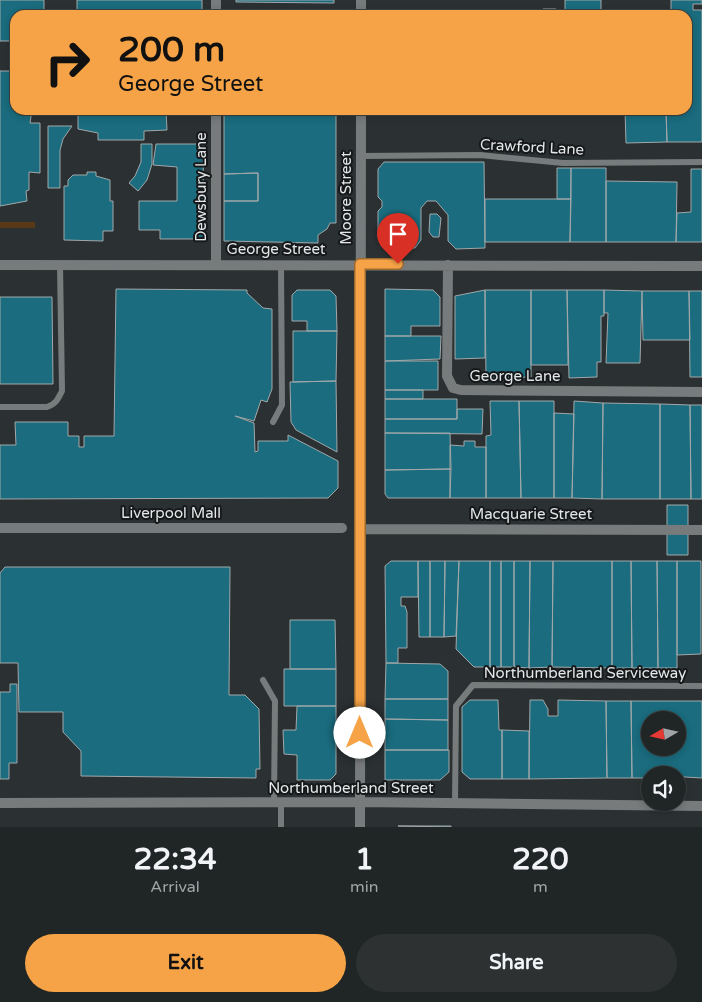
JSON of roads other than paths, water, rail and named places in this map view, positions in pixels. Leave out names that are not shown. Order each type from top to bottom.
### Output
[{"type":"street","name":"Dewsbury Lane","points":[[216,115],[216,264]]},
{"type":"street","name":"Moore Street","points":[[360,827],[361,115]]},
{"type":"street","name":"George Street","points":[[0,265],[360,264],[702,266]]},
{"type":"street","name":"George Lane","points":[[448,265],[447,376],[453,388],[461,390],[702,392]]},
{"type":"street","name":"Liverpool Mall","points":[[0,528],[342,528]]},
{"type":"street","name":"Macquarie Street","points":[[361,529],[702,530]]},
{"type":"street","name":"Northumberland Street","points":[[0,803],[361,802],[702,806]]},
{"type":"lane","name":"Crawford Lane","points":[[361,156],[480,155],[563,162],[702,162]]},
{"type":"lane","points":[[273,422],[282,405],[282,264]]},
{"type":"lane","points":[[0,406],[47,407],[54,404],[58,398],[62,383],[60,265]]},
{"type":"lane","points":[[263,680],[275,701],[277,803],[281,827]]},
{"type":"lane","name":"Northumberland Serviceway","points":[[455,804],[456,706],[473,685],[702,686]]}]
